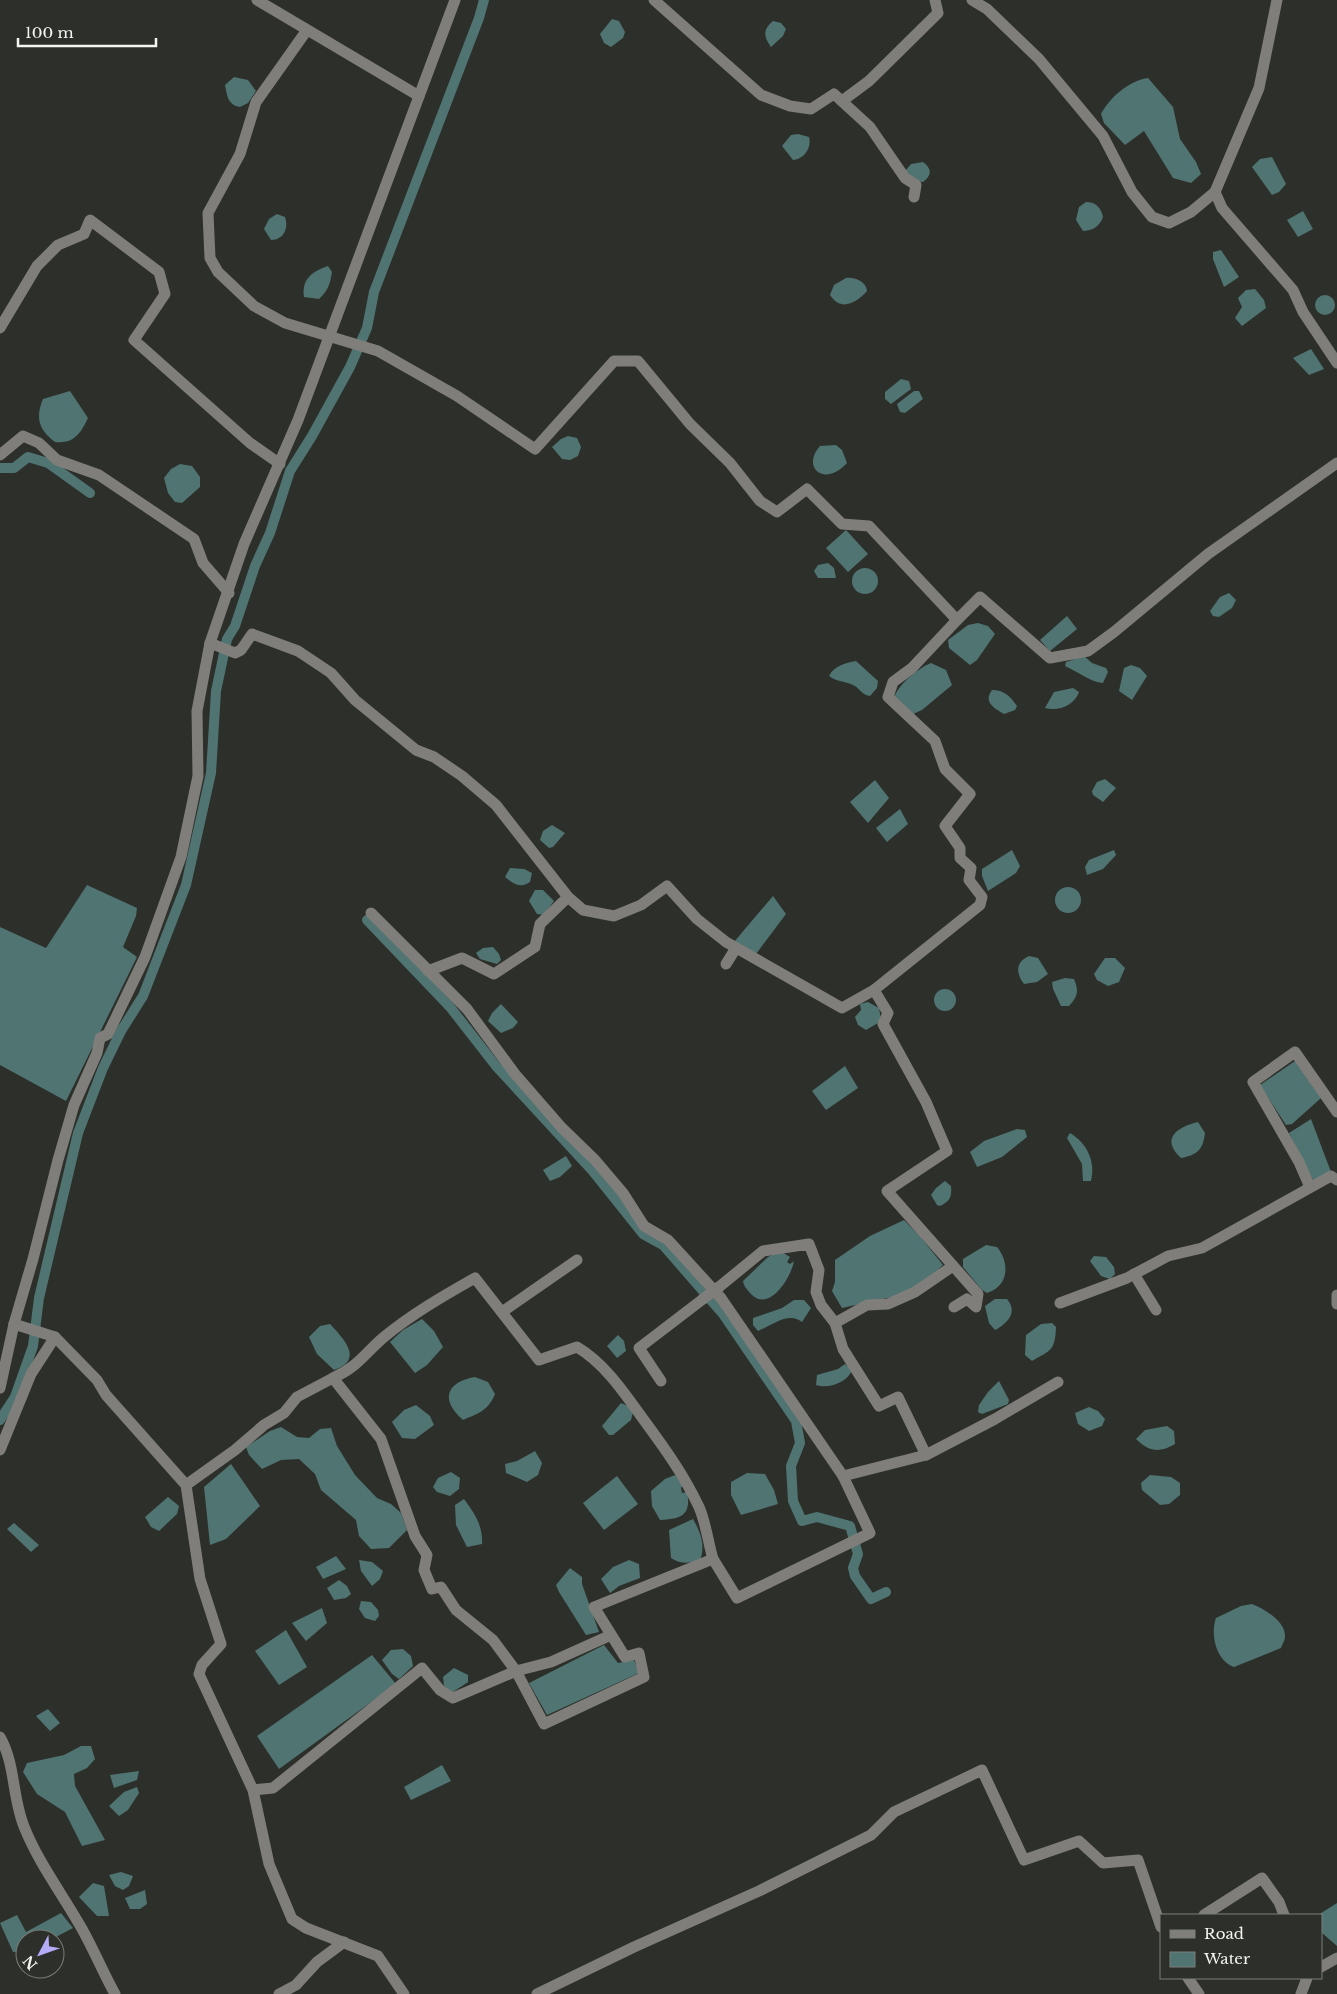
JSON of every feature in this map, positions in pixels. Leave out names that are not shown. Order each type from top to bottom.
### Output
[{"type":"street","points":[[257,0],[419,96]]},
{"type":"street","points":[[0,1388],[19,1325],[74,1105],[97,1053],[100,1038],[108,1034],[145,957],[181,857],[198,776],[197,711],[212,644],[244,544],[280,464],[330,336],[456,0]]},
{"type":"street","points":[[654,0],[761,94],[790,106],[811,109],[834,94],[870,127],[905,178],[916,186],[914,197]]},
{"type":"street","points":[[842,101],[869,81],[938,13],[935,0]]},
{"type":"street","points":[[972,0],[987,10],[1012,35],[1027,45],[1103,136],[1132,192],[1152,217],[1169,223],[1190,212],[1215,192],[1259,88],[1277,0]]},
{"type":"street","points":[[307,30],[256,102],[240,154],[208,213],[210,258],[218,272],[254,306],[285,323],[344,339],[378,351],[457,396],[534,449],[614,362],[638,361],[690,424],[730,463],[760,502],[777,512],[807,489],[842,524],[869,526],[957,620]]},
{"type":"street","points":[[1215,192],[1222,208],[1293,290],[1303,312],[1337,363]]},
{"type":"street","points":[[0,328],[37,266],[58,246],[84,234],[90,220],[132,254],[159,272],[165,294],[134,340],[250,443],[280,464]]},
{"type":"street","points":[[0,455],[23,436],[39,442],[57,460],[99,475],[194,539],[203,564],[229,592]]},
{"type":"street","points":[[212,644],[235,653],[241,650],[252,634],[298,651],[331,672],[355,700],[416,750],[434,757],[462,776],[496,805],[568,897],[583,910],[614,916],[642,905],[667,886],[697,919],[736,948],[842,1008],[874,990],[980,905],[982,897],[969,880],[971,868],[960,858],[960,848],[945,826],[970,794],[945,769],[935,741],[888,697],[893,682],[912,668],[980,597],[1050,658],[1088,651],[1114,632],[1208,554],[1337,464]]},
{"type":"street","points":[[428,971],[462,958],[494,974],[535,947],[540,924],[568,897]]},
{"type":"street","points":[[186,1486],[235,1450],[264,1424],[284,1413],[297,1397],[353,1369],[383,1338],[404,1322],[438,1299],[475,1278],[539,1360],[577,1347],[592,1356],[626,1394],[667,1450],[683,1477],[700,1509],[712,1559],[737,1598],[870,1533],[843,1476],[721,1298],[668,1240],[644,1226],[623,1194],[596,1160],[562,1128],[515,1074],[467,1009],[370,913]]},
{"type":"street","points":[[726,964],[736,948]]},
{"type":"street","points":[[874,990],[888,1013],[883,1024],[926,1102],[947,1151],[887,1191],[978,1294],[976,1307],[967,1299],[954,1307]]},
{"type":"street","points":[[1310,1187],[1299,1162],[1254,1082],[1295,1052],[1337,1112]]},
{"type":"street","points":[[1060,1302],[1134,1274],[1168,1256],[1202,1248],[1310,1187],[1332,1176],[1337,1180]]},
{"type":"street","points":[[661,1382],[639,1348],[763,1251],[809,1244],[819,1270],[816,1292],[821,1305],[835,1323],[843,1348],[879,1406],[898,1397],[926,1455]]},
{"type":"street","points":[[502,1312],[576,1260]]},
{"type":"street","points":[[835,1323],[867,1305],[888,1304],[915,1292],[953,1266]]},
{"type":"street","points":[[1134,1274],[1156,1310]]},
{"type":"street","points":[[1337,1295],[1337,1304]]},
{"type":"street","points":[[19,1325],[55,1337],[97,1380],[106,1395],[186,1486],[200,1579],[221,1644],[202,1665],[199,1674],[254,1790],[269,1864],[292,1919],[306,1928],[378,1956],[380,1962],[404,1994]]},
{"type":"street","points":[[0,1450],[32,1374],[55,1337]]},
{"type":"street","points":[[333,1378],[381,1439],[415,1536],[427,1555],[424,1570],[432,1589],[441,1587],[456,1610],[493,1640],[516,1671],[544,1724],[644,1676],[639,1653],[625,1657],[594,1607],[712,1559]]},
{"type":"street","points":[[843,1476],[926,1455],[995,1420],[1058,1382]]},
{"type":"street","points":[[254,1790],[273,1788],[422,1668],[440,1690],[453,1698],[516,1671],[551,1662],[611,1635]]},
{"type":"street","points":[[0,1737],[8,1750],[24,1827],[47,1875],[79,1923],[98,1964],[115,1994]]},
{"type":"street","points":[[537,1994],[634,1947],[760,1891],[854,1844],[871,1835],[894,1812],[982,1770],[1024,1860],[1079,1841],[1103,1863],[1138,1860],[1160,1924]]},
{"type":"street","points":[[1206,1914],[1262,1878],[1279,1902],[1284,1914]]},
{"type":"street","points":[[280,1994],[296,1985],[317,1962],[344,1942]]},
{"type":"street","points":[[1322,1966],[1337,1958]]},
{"type":"street","points":[[1189,1979],[1199,1994]]},
{"type":"street","points":[[1301,1994],[1306,1979]]},
{"type":"water","points":[[612,19],[619,21],[625,32],[623,38],[611,47],[604,43],[600,34]]},
{"type":"water","points":[[773,21],[781,23],[786,29],[783,36],[771,47],[765,33],[767,27]]},
{"type":"water","points":[[234,77],[248,80],[256,91],[248,103],[240,107],[233,104],[227,96],[225,85]]},
{"type":"water","points":[[1148,78],[1173,107],[1180,139],[1196,162],[1201,174],[1191,183],[1173,178],[1144,131],[1125,145],[1104,123],[1101,114],[1109,102],[1127,86],[1141,79]]},
{"type":"water","points":[[798,134],[809,137],[810,141],[804,155],[793,160],[782,146],[791,135]]},
{"type":"water","points":[[1272,157],[1286,184],[1279,192],[1272,195],[1252,167],[1260,159]]},
{"type":"water","points":[[923,162],[930,172],[928,177],[923,182],[914,181],[905,171],[911,164]]},
{"type":"water","points":[[1086,202],[1097,206],[1103,217],[1095,227],[1083,231],[1076,220],[1079,207]]},
{"type":"water","points":[[1303,211],[1313,229],[1298,237],[1287,220]]},
{"type":"water","points":[[277,214],[285,217],[286,226],[282,236],[271,240],[264,229],[269,219]]},
{"type":"water","points":[[1221,250],[1239,277],[1224,287],[1213,259],[1213,252]]},
{"type":"water","points":[[328,266],[332,272],[325,293],[319,299],[304,297],[304,285],[309,277],[318,270]]},
{"type":"water","points":[[846,278],[859,280],[867,291],[853,302],[844,304],[834,300],[830,295],[834,285]]},
{"type":"water","points":[[1255,289],[1264,300],[1266,308],[1242,326],[1235,318],[1242,307],[1238,298],[1246,290]]},
{"type":"water","points":[[1325,295],[1332,298],[1335,305],[1332,312],[1325,315],[1318,312],[1315,305],[1318,298]]},
{"type":"water","points":[[1311,349],[1324,369],[1309,375],[1293,358]]},
{"type":"water","points":[[901,379],[909,381],[911,389],[891,404],[885,399],[885,392]]},
{"type":"water","points":[[70,391],[88,418],[83,428],[72,439],[55,442],[42,428],[39,412],[43,399]]},
{"type":"water","points":[[914,391],[919,391],[923,399],[905,413],[900,412],[897,404]]},
{"type":"water","points":[[568,436],[577,438],[581,447],[578,456],[570,460],[562,459],[552,447]]},
{"type":"water","points":[[836,445],[842,450],[847,463],[830,474],[818,472],[814,467],[813,461],[820,446]]},
{"type":"water","points":[[180,464],[192,466],[200,477],[200,487],[182,503],[175,502],[168,493],[164,478],[171,469]]},
{"type":"water","points":[[846,530],[868,554],[848,572],[826,548]]},
{"type":"water","points":[[828,563],[834,568],[836,578],[818,578],[814,571],[818,565]]},
{"type":"water","points":[[865,568],[874,572],[878,581],[874,590],[865,594],[856,590],[852,581],[856,572]]},
{"type":"water","points":[[1229,593],[1236,600],[1232,608],[1219,617],[1213,616],[1210,611],[1220,597]]},
{"type":"water","points":[[1067,616],[1077,629],[1050,651],[1040,640]]},
{"type":"water","points":[[978,623],[988,626],[995,634],[977,660],[970,665],[949,648],[948,640],[968,625]]},
{"type":"water","points":[[1084,656],[1092,663],[1106,668],[1108,672],[1103,683],[1088,678],[1065,666],[1066,662]]},
{"type":"water","points":[[856,661],[878,681],[877,688],[870,696],[853,685],[829,676],[837,667]]},
{"type":"water","points":[[931,663],[946,670],[952,685],[922,710],[913,714],[894,697],[900,687],[910,677]]},
{"type":"water","points":[[1131,665],[1140,668],[1147,676],[1132,700],[1119,691],[1124,668]]},
{"type":"water","points":[[1073,688],[1079,692],[1070,704],[1055,709],[1045,708],[1054,692]]},
{"type":"water","points":[[992,690],[1003,692],[1009,697],[1017,706],[1015,710],[1004,714],[993,707],[989,701]]},
{"type":"water","points":[[1105,779],[1116,788],[1103,802],[1093,795],[1092,791],[1097,782]]},
{"type":"water","points":[[875,780],[889,798],[868,823],[850,802]]},
{"type":"water","points":[[900,809],[908,824],[887,842],[876,828]]},
{"type":"water","points":[[552,825],[565,833],[553,847],[549,848],[540,840],[543,831]]},
{"type":"water","points":[[1012,850],[1020,866],[1016,873],[988,891],[982,876],[982,869]]},
{"type":"water","points":[[1114,850],[1116,855],[1103,869],[1087,875],[1085,867],[1089,860]]},
{"type":"water","points":[[510,868],[524,869],[532,873],[530,882],[517,885],[511,882],[505,877]]},
{"type":"water","points":[[87,885],[137,908],[136,916],[123,947],[137,957],[66,1101],[0,1065],[0,927],[46,948]]},
{"type":"water","points":[[1068,887],[1078,890],[1081,900],[1078,910],[1068,913],[1058,910],[1055,900],[1058,890]]},
{"type":"water","points":[[535,890],[543,890],[554,901],[544,915],[537,914],[529,901]]},
{"type":"water","points":[[773,896],[786,914],[756,954],[734,942]]},
{"type":"water","points":[[493,947],[501,960],[497,964],[480,959],[476,953],[483,948]]},
{"type":"water","points":[[1029,956],[1038,958],[1048,974],[1037,982],[1024,984],[1019,975],[1018,968],[1021,961]]},
{"type":"water","points":[[1105,958],[1115,958],[1125,968],[1119,982],[1108,986],[1097,980],[1094,974]]},
{"type":"water","points":[[1065,978],[1074,979],[1077,993],[1069,1006],[1061,1006],[1053,989],[1052,982]]},
{"type":"water","points":[[945,989],[953,992],[956,1000],[953,1008],[945,1011],[937,1008],[934,1000],[937,992]]},
{"type":"water","points":[[868,1002],[879,1008],[881,1019],[866,1030],[858,1025],[855,1017],[861,1010],[860,1004]]},
{"type":"water","points":[[501,1004],[518,1022],[513,1028],[501,1033],[488,1021],[492,1013]]},
{"type":"water","points":[[1295,1061],[1321,1098],[1292,1124],[1286,1125],[1260,1085]]},
{"type":"water","points":[[845,1066],[858,1088],[826,1110],[812,1091]]},
{"type":"water","points":[[1311,1119],[1331,1172],[1314,1182],[1289,1133]]},
{"type":"water","points":[[1198,1122],[1205,1133],[1203,1144],[1195,1153],[1181,1158],[1172,1145],[1174,1135],[1184,1127]]},
{"type":"water","points":[[1017,1129],[1025,1130],[1027,1137],[1002,1157],[977,1167],[970,1152],[984,1141]]},
{"type":"water","points":[[1070,1133],[1081,1142],[1089,1154],[1092,1167],[1091,1181],[1083,1181],[1082,1164],[1067,1138]]},
{"type":"water","points":[[566,1156],[572,1166],[560,1177],[550,1181],[543,1170]]},
{"type":"water","points":[[945,1181],[951,1186],[951,1196],[940,1206],[937,1205],[931,1195]]},
{"type":"water","points":[[904,1220],[919,1235],[943,1265],[927,1280],[901,1295],[842,1308],[832,1291],[835,1282],[835,1260],[870,1236]]},
{"type":"water","points":[[986,1245],[997,1247],[1004,1260],[1005,1267],[1005,1273],[1000,1285],[987,1293],[982,1290],[963,1267],[963,1259]]},
{"type":"water","points":[[780,1251],[790,1257],[787,1262],[790,1264],[794,1261],[789,1276],[772,1296],[758,1299],[751,1294],[743,1281],[768,1257]]},
{"type":"water","points":[[1094,1256],[1106,1257],[1114,1267],[1115,1274],[1110,1279],[1101,1276],[1090,1261]]},
{"type":"water","points":[[995,1299],[1007,1299],[1012,1308],[1007,1321],[995,1330],[989,1323],[985,1306]]},
{"type":"water","points":[[794,1300],[804,1300],[811,1308],[802,1322],[797,1319],[786,1318],[758,1331],[753,1325],[753,1318],[782,1308]]},
{"type":"water","points":[[422,1319],[434,1331],[443,1347],[427,1365],[415,1373],[390,1342],[403,1330]]},
{"type":"water","points":[[1052,1323],[1056,1327],[1051,1349],[1032,1361],[1025,1355],[1026,1335],[1041,1324]]},
{"type":"water","points":[[330,1324],[345,1342],[350,1355],[348,1361],[343,1366],[334,1370],[317,1354],[309,1337],[320,1326]]},
{"type":"water","points":[[618,1335],[624,1341],[626,1351],[617,1358],[607,1346]]},
{"type":"water","points":[[845,1364],[852,1370],[850,1375],[842,1382],[826,1386],[816,1385],[817,1375],[838,1369]]},
{"type":"water","points":[[475,1377],[488,1382],[495,1394],[486,1408],[463,1420],[451,1406],[450,1393],[452,1388],[458,1383]]},
{"type":"water","points":[[999,1381],[1009,1400],[1008,1404],[982,1414],[978,1412],[979,1405]]},
{"type":"water","points":[[621,1403],[628,1406],[633,1412],[631,1420],[613,1435],[609,1435],[602,1426]]},
{"type":"water","points":[[416,1405],[430,1416],[434,1425],[415,1439],[402,1438],[392,1422],[404,1410]]},
{"type":"water","points":[[1089,1407],[1098,1411],[1105,1419],[1102,1426],[1089,1431],[1078,1424],[1075,1413]]},
{"type":"water","points":[[1167,1426],[1174,1431],[1175,1444],[1170,1447],[1159,1450],[1150,1449],[1136,1439],[1145,1430]]},
{"type":"water","points":[[281,1427],[297,1437],[309,1438],[320,1429],[331,1428],[337,1446],[355,1475],[377,1498],[391,1504],[401,1513],[407,1530],[389,1548],[371,1549],[359,1536],[356,1520],[321,1490],[315,1474],[299,1459],[281,1460],[262,1469],[249,1455],[246,1447],[270,1431]]},
{"type":"water","points":[[535,1451],[542,1463],[538,1475],[527,1482],[506,1473],[505,1464],[517,1461]]},
{"type":"water","points":[[231,1464],[260,1506],[226,1539],[210,1545],[204,1487]]},
{"type":"water","points":[[451,1472],[460,1478],[459,1489],[450,1496],[437,1492],[433,1487],[438,1478]]},
{"type":"water","points":[[747,1473],[765,1474],[774,1490],[778,1504],[741,1515],[731,1495],[731,1482]]},
{"type":"water","points":[[675,1475],[683,1485],[681,1488],[682,1493],[687,1492],[688,1506],[683,1515],[679,1517],[660,1520],[652,1506],[651,1491],[665,1479]]},
{"type":"water","points":[[1150,1475],[1171,1477],[1180,1483],[1180,1495],[1169,1504],[1160,1505],[1142,1490],[1141,1483]]},
{"type":"water","points":[[617,1476],[638,1504],[604,1530],[583,1503]]},
{"type":"water","points":[[168,1497],[179,1506],[177,1514],[159,1531],[151,1527],[145,1517]]},
{"type":"water","points":[[464,1499],[477,1520],[481,1531],[482,1544],[467,1547],[456,1525],[455,1505]]},
{"type":"water","points":[[693,1519],[701,1539],[702,1555],[700,1560],[688,1563],[671,1558],[669,1530]]},
{"type":"water","points":[[14,1523],[39,1545],[31,1552],[7,1529]]},
{"type":"water","points":[[336,1556],[346,1569],[323,1579],[316,1567]]},
{"type":"water","points":[[359,1560],[372,1562],[383,1571],[380,1579],[372,1586],[361,1571]]},
{"type":"water","points":[[629,1560],[639,1564],[640,1578],[619,1586],[610,1593],[601,1579],[613,1567]]},
{"type":"water","points":[[570,1568],[582,1577],[582,1584],[599,1632],[586,1635],[559,1592],[556,1585]]},
{"type":"water","points":[[339,1580],[347,1586],[351,1594],[346,1598],[334,1600],[327,1588]]},
{"type":"water","points":[[361,1601],[371,1602],[378,1610],[379,1616],[375,1621],[365,1618],[359,1609]]},
{"type":"water","points":[[1252,1604],[1268,1612],[1278,1621],[1284,1631],[1285,1640],[1281,1648],[1234,1667],[1228,1664],[1219,1653],[1214,1639],[1214,1624],[1216,1618],[1241,1606]]},
{"type":"water","points":[[322,1608],[327,1623],[306,1641],[292,1623]]},
{"type":"water","points":[[286,1630],[307,1667],[279,1685],[255,1651]]},
{"type":"water","points":[[604,1645],[618,1663],[634,1660],[639,1673],[547,1715],[529,1683]]},
{"type":"water","points":[[403,1649],[411,1656],[413,1666],[399,1679],[392,1674],[382,1660],[391,1650]]},
{"type":"water","points":[[372,1655],[396,1684],[279,1769],[257,1736]]},
{"type":"water","points":[[454,1668],[468,1675],[468,1682],[453,1692],[444,1686],[443,1677]]},
{"type":"water","points":[[48,1709],[60,1723],[50,1731],[36,1716]]},
{"type":"water","points":[[81,1746],[91,1746],[95,1759],[87,1768],[74,1774],[75,1786],[105,1840],[82,1846],[65,1812],[37,1794],[23,1772],[27,1763],[64,1755]]},
{"type":"water","points":[[442,1765],[451,1781],[411,1800],[404,1787]]},
{"type":"water","points":[[139,1771],[137,1780],[114,1788],[110,1775]]},
{"type":"water","points":[[137,1787],[139,1793],[128,1810],[119,1816],[109,1806],[124,1792]]},
{"type":"water","points":[[121,1872],[133,1876],[129,1886],[123,1890],[115,1886],[109,1875]]},
{"type":"water","points":[[93,1883],[104,1886],[109,1916],[97,1916],[79,1897]]},
{"type":"water","points":[[145,1890],[147,1904],[140,1909],[130,1909],[125,1898]]},
{"type":"water","points":[[1337,1903],[1337,1946],[1322,1933],[1322,1914],[1320,1914]]},
{"type":"water","points":[[61,1913],[73,1928],[65,1932],[65,1929],[32,1929]]},
{"type":"water","points":[[17,1915],[24,1929],[15,1929],[15,1952],[13,1952],[0,1923]]},
{"type":"waterway","points":[[0,1420],[15,1397],[33,1346],[39,1298],[78,1133],[103,1068],[121,1031],[143,996],[186,885],[211,773],[216,691],[227,639],[235,626],[255,566],[270,533],[290,471],[312,436],[350,367],[367,328],[374,292],[479,18],[484,0]]},
{"type":"waterway","points":[[0,468],[14,468],[28,457],[48,463],[90,493]]},
{"type":"waterway","points":[[367,920],[450,1007],[496,1066],[591,1169],[643,1234],[663,1245],[723,1314],[796,1421],[800,1443],[791,1466],[793,1501],[802,1521],[817,1517],[850,1526],[858,1554],[853,1568],[855,1576],[871,1599],[886,1592]]}]
